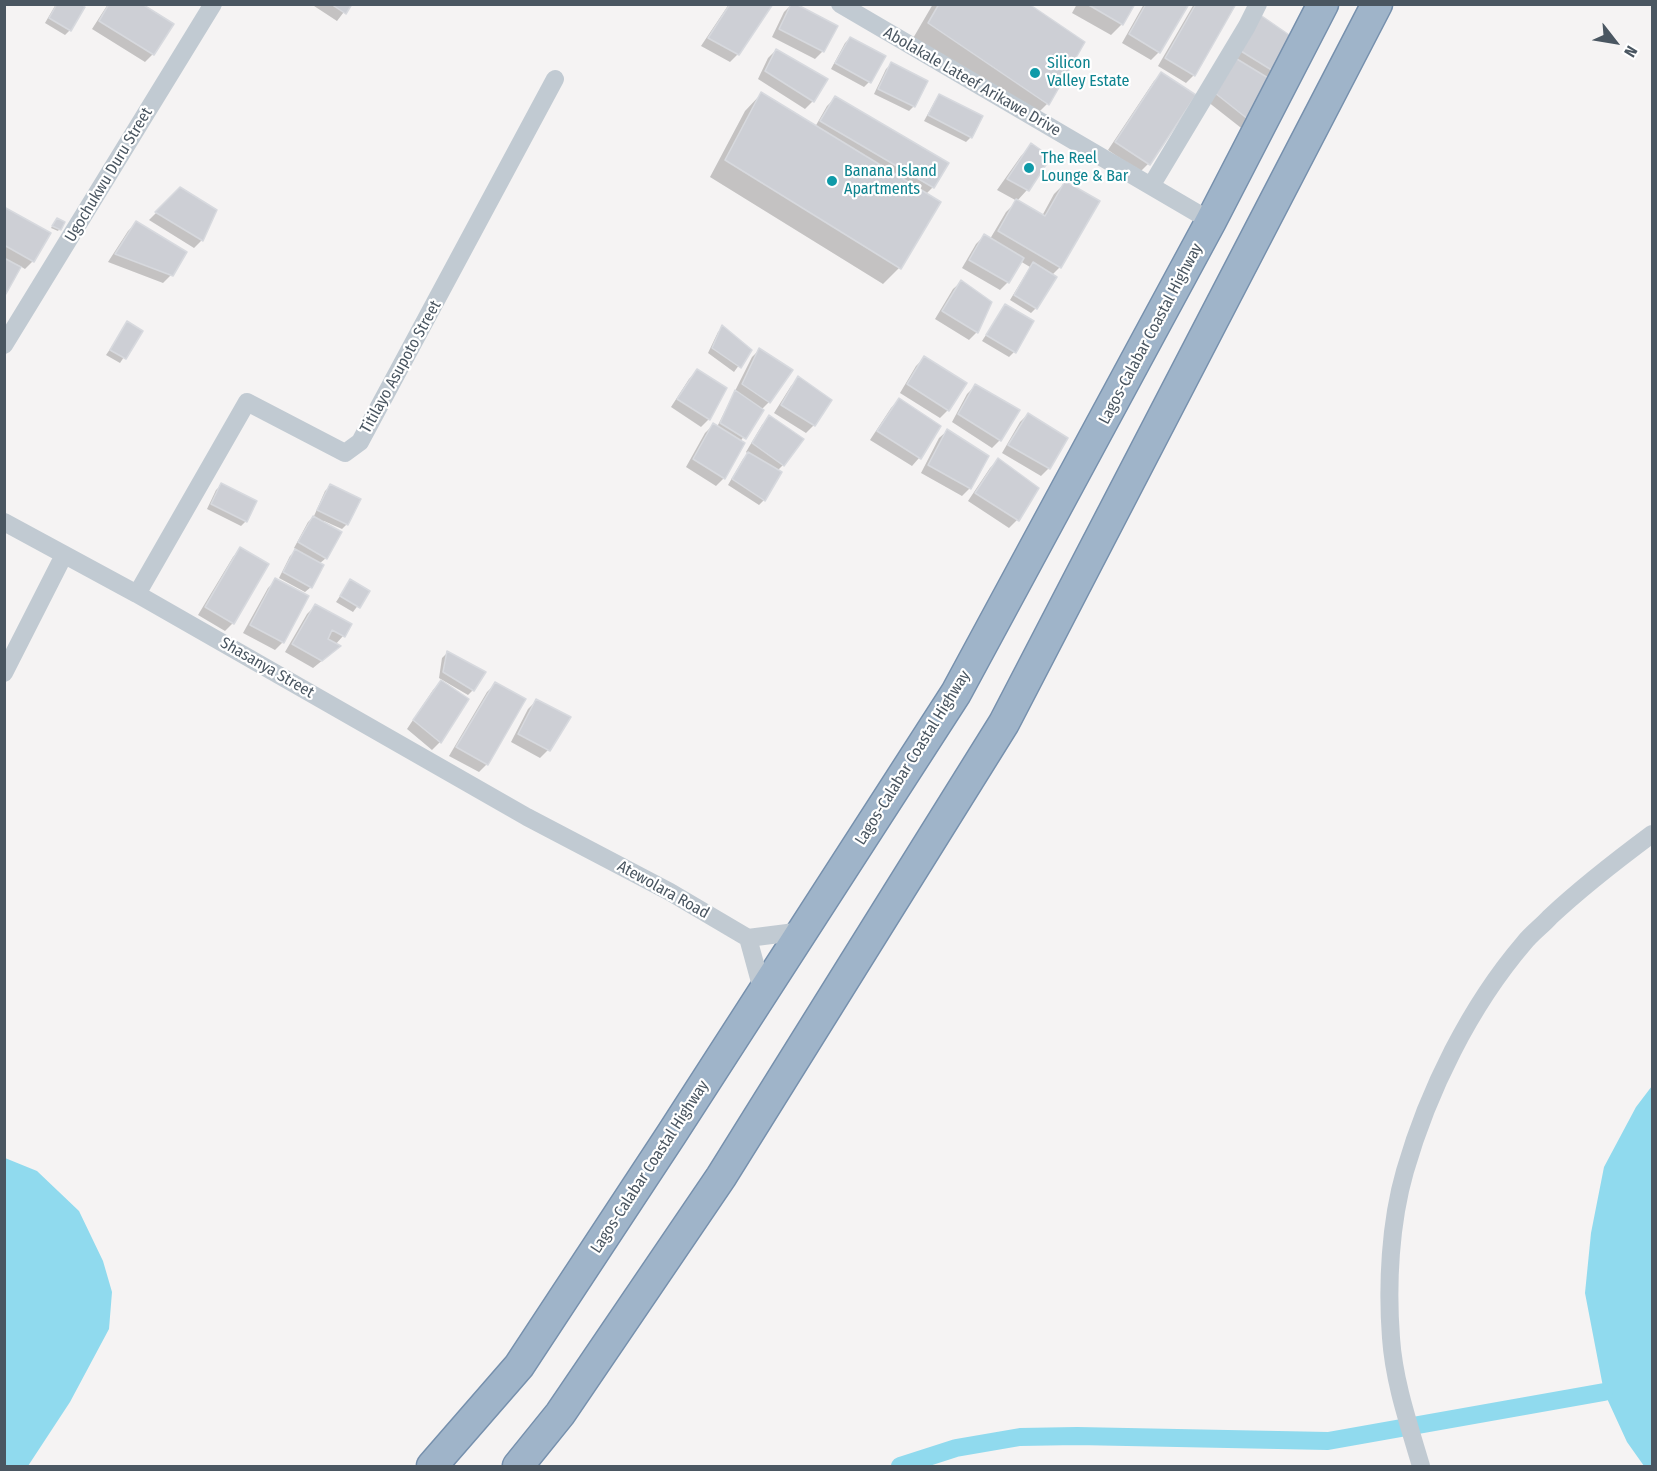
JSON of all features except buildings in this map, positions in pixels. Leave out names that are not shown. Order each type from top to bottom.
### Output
[{"type":"highway","name":"Lagos-Calabar Coastal Highway","points":[[432,1467],[519,1366],[956,693],[1211,222],[1323,4]]},
{"type":"highway","points":[[518,1467],[560,1414],[721,1177],[1004,723],[1377,4]]},
{"type":"street","name":"Ugochukwu Duru Street","points":[[4,345],[213,4]]},
{"type":"street","name":"Abolakale Lateef Arikawe Drive","points":[[840,4],[1197,213]]},
{"type":"street","points":[[1151,186],[1258,4]]},
{"type":"street","name":"Titilayo Asupoto Street","points":[[137,594],[248,402],[345,453],[360,442],[555,79]]},
{"type":"street","name":"Shasanya Street","points":[[4,522],[137,594],[527,817]]},
{"type":"street","points":[[4,673],[64,555]]},
{"type":"street","name":"Atewolara Road","points":[[527,817],[670,892],[748,938]]},
{"type":"street","points":[[1421,1467],[1399,1388],[1391,1339],[1389,1286],[1393,1236],[1404,1172],[1427,1110],[1455,1047],[1489,991],[1524,942],[1601,873],[1653,834]]},
{"type":"street","points":[[763,993],[748,938],[803,931]]},
{"type":"water","points":[[1652,1086],[1652,1466],[1644,1466],[1627,1442],[1604,1392],[1585,1293],[1591,1233],[1604,1167],[1636,1107]]},
{"type":"water","points":[[5,1158],[37,1171],[79,1211],[103,1261],[112,1292],[109,1329],[70,1402],[28,1466],[5,1466]]},
{"type":"waterway","points":[[900,1466],[956,1448],[1020,1437],[1328,1441],[1604,1392]]},
{"type":"place","name":"Silicon Valley Estate","points":[[1035,73]]},
{"type":"place","name":"The Reel Lounge & Bar","points":[[1029,168]]},
{"type":"place","name":"Banana Island Apartments","points":[[832,181]]}]
